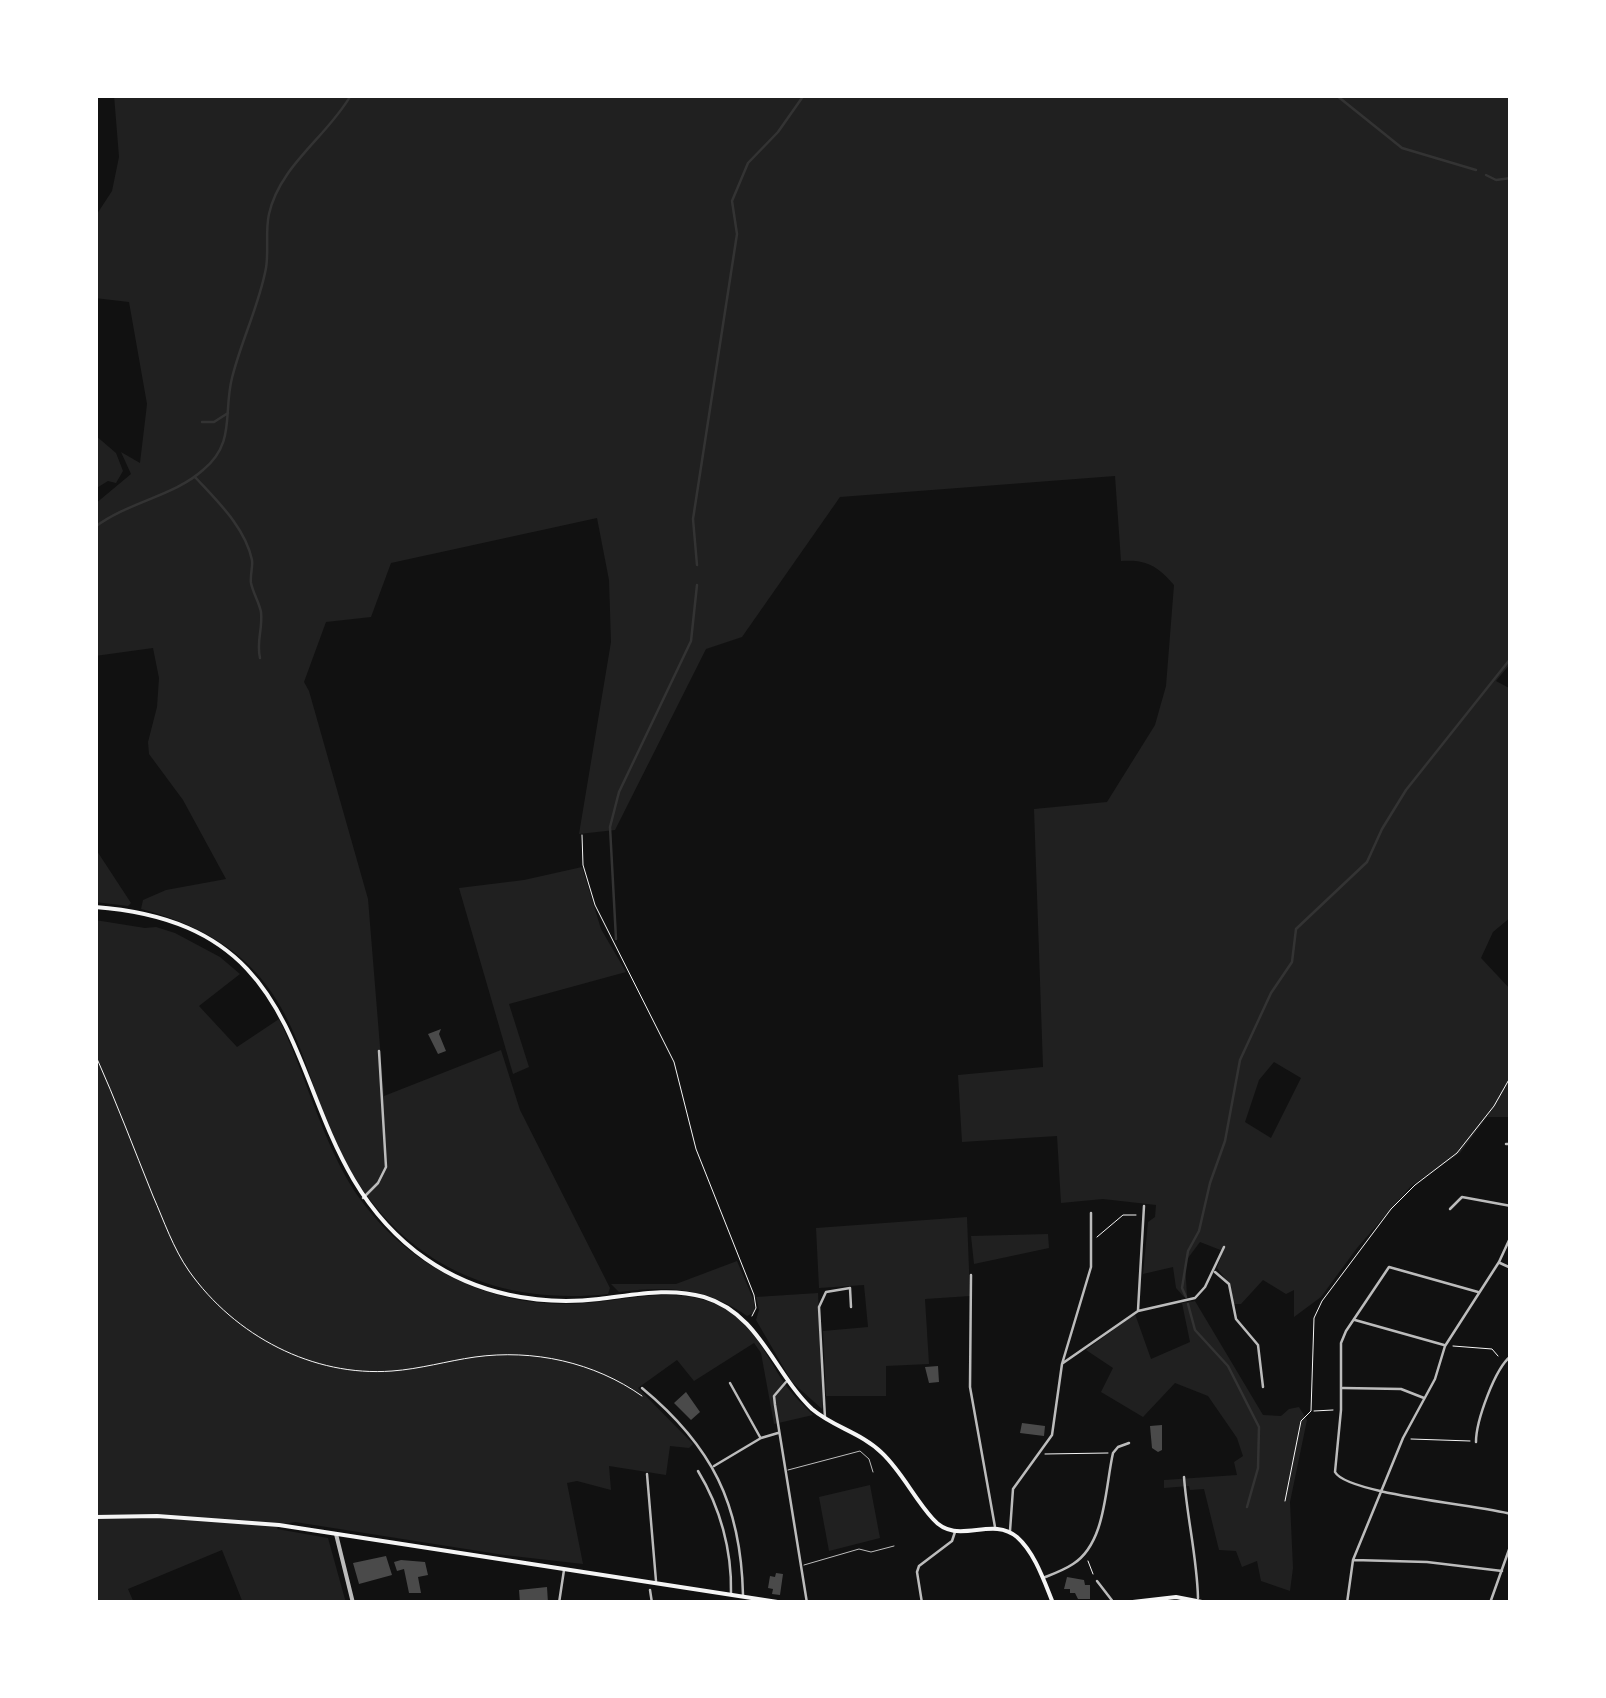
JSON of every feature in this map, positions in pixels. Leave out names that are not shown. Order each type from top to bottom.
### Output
[{"type":"main road","points":[[95,907],[146,914],[182,925],[214,942],[252,974],[286,1022],[332,1140],[364,1198],[399,1239],[428,1261],[492,1290],[533,1300],[564,1302],[656,1292],[682,1293],[718,1302],[748,1323],[787,1381],[825,1418],[882,1452],[934,1522],[955,1532],[995,1528],[1010,1533],[1026,1548],[1053,1603]]},
{"type":"main road","points":[[95,1517],[218,1519],[308,1529],[784,1603]]},
{"type":"main road","points":[[1124,1603],[1176,1597],[1207,1603]]},
{"type":"street","points":[[364,1198],[386,1167],[380,1051]]},
{"type":"street","points":[[1450,1208],[1462,1197],[1511,1206]]},
{"type":"street","points":[[1138,1312],[1144,1206]]},
{"type":"street","points":[[1010,1533],[1013,1489],[1019,1477],[1042,1454],[1052,1435],[1062,1364],[1086,1289],[1094,1239],[1091,1212]]},
{"type":"street","points":[[1347,1603],[1353,1560],[1403,1438],[1425,1398],[1445,1346],[1499,1262],[1511,1236]]},
{"type":"street","points":[[1062,1364],[1138,1312],[1195,1298],[1214,1271],[1224,1247]]},
{"type":"street","points":[[1499,1262],[1511,1268]]},
{"type":"street","points":[[1478,1292],[1389,1266],[1342,1343],[1335,1472],[1338,1478],[1382,1491],[1511,1514]]},
{"type":"street","points":[[1214,1271],[1229,1284],[1236,1319],[1258,1346],[1262,1386]]},
{"type":"street","points":[[971,1275],[970,1387],[995,1528]]},
{"type":"street","points":[[825,1418],[819,1306],[826,1292],[850,1288],[852,1307]]},
{"type":"street","points":[[1354,1319],[1445,1346]]},
{"type":"street","points":[[1476,1442],[1476,1430],[1503,1362],[1511,1356]]},
{"type":"street","points":[[787,1381],[774,1396],[807,1603]]},
{"type":"street","points":[[730,1382],[760,1438]]},
{"type":"street","points":[[642,1388],[689,1432],[714,1466],[736,1525],[743,1596]]},
{"type":"street","points":[[1341,1388],[1401,1389],[1425,1398]]},
{"type":"street","points":[[714,1466],[760,1438],[779,1433]]},
{"type":"street","points":[[1042,1578],[1074,1564],[1086,1552],[1097,1528],[1113,1453],[1129,1443]]},
{"type":"street","points":[[698,1471],[714,1499],[722,1526],[730,1562],[730,1594]]},
{"type":"street","points":[[647,1474],[656,1582]]},
{"type":"street","points":[[1184,1477],[1196,1554],[1198,1600]]},
{"type":"street","points":[[922,1603],[919,1566],[952,1541],[955,1532]]},
{"type":"street","points":[[336,1534],[353,1603]]},
{"type":"street","points":[[1490,1603],[1511,1544]]},
{"type":"street","points":[[1353,1560],[1426,1562],[1502,1571]]},
{"type":"street","points":[[559,1603],[564,1568]]},
{"type":"street","points":[[1097,1581],[1114,1603]]},
{"type":"street","points":[[650,1590],[652,1603]]},
{"type":"lane","points":[[784,1470],[860,1452],[869,1459],[873,1472]]},
{"type":"lane","points":[[801,1566],[859,1549],[871,1552],[894,1546]]},
{"type":"lane","points":[[730,1594],[730,1603]]},
{"type":"path","points":[[582,836],[583,865],[595,906],[674,1062],[696,1149],[754,1295],[756,1308],[748,1323]]},
{"type":"path","points":[[95,1054],[176,1250],[218,1306],[254,1335],[310,1360],[370,1371],[409,1369],[498,1354],[560,1359],[614,1379],[649,1401]]},
{"type":"path","points":[[1286,1501],[1301,1422],[1311,1411],[1314,1318],[1322,1301],[1391,1209],[1457,1153],[1494,1106],[1511,1076]]},
{"type":"path","points":[[1094,1239],[1123,1215],[1144,1215]]},
{"type":"path","points":[[1445,1346],[1492,1349],[1503,1362]]},
{"type":"path","points":[[1311,1411],[1341,1410]]},
{"type":"path","points":[[1403,1438],[1476,1442]]},
{"type":"path","points":[[1042,1454],[1113,1453]]},
{"type":"path","points":[[1086,1552],[1097,1581]]},
{"type":"shaded area","points":[[114,95],[1511,95],[1511,663],[1496,681],[1511,689],[1511,917],[1493,932],[1481,958],[1511,990],[1511,1117],[1487,1117],[1460,1153],[1411,1186],[1321,1297],[1294,1317],[1294,1290],[1286,1294],[1263,1280],[1241,1304],[1233,1304],[1231,1286],[1217,1268],[1223,1251],[1200,1242],[1185,1262],[1187,1296],[1176,1288],[1173,1267],[1143,1274],[1148,1222],[1155,1217],[1156,1205],[1103,1199],[1061,1203],[1057,1136],[962,1142],[958,1075],[1043,1067],[1034,809],[1107,802],[1155,725],[1166,686],[1174,585],[1151,565],[1121,561],[1115,476],[840,497],[742,637],[706,649],[615,830],[579,834],[611,642],[609,580],[597,518],[391,563],[371,617],[326,622],[304,682],[368,899],[384,1096],[501,1050],[520,1110],[610,1288],[608,1294],[561,1296],[517,1291],[476,1280],[439,1262],[405,1237],[376,1207],[350,1170],[329,1128],[292,1030],[259,976],[234,952],[205,934],[141,909],[143,900],[166,890],[226,879],[183,800],[149,754],[159,678],[153,648],[95,656],[95,504],[131,474],[121,452],[140,463],[147,404],[129,302],[95,298],[95,217],[112,191],[119,157]],"holes":[[[1274,1062],[1301,1078],[1271,1138],[1245,1122],[1259,1080]]]},
{"type":"shaded area","points":[[95,435],[116,453],[123,471],[116,483],[108,481],[95,489]]},
{"type":"shaded area","points":[[95,848],[131,903],[128,906],[95,902]]},
{"type":"shaded area","points":[[582,867],[601,929],[626,972],[509,1004],[529,1067],[513,1074],[459,888],[524,880]]},
{"type":"shaded area","points":[[95,920],[175,933],[220,957],[240,974],[199,1006],[237,1047],[279,1019],[340,1166],[360,1198],[411,1252],[476,1288],[511,1298],[585,1303],[675,1295],[710,1302],[746,1326],[787,1387],[813,1415],[774,1424],[761,1353],[754,1343],[694,1381],[677,1360],[638,1388],[693,1444],[689,1448],[670,1446],[666,1475],[609,1466],[611,1490],[577,1481],[567,1483],[583,1564],[295,1522],[279,1525],[277,1529],[328,1538],[346,1603],[243,1603],[222,1550],[128,1589],[134,1603],[95,1603]]},
{"type":"shaded area","points":[[967,1217],[970,1296],[925,1299],[929,1364],[886,1366],[886,1396],[826,1396],[823,1331],[868,1327],[864,1285],[819,1288],[816,1228]]},
{"type":"shaded area","points":[[1048,1234],[1049,1248],[974,1264],[971,1236]]},
{"type":"shaded area","points":[[737,1261],[754,1301],[755,1312],[747,1316],[701,1294],[670,1289],[619,1292],[611,1284],[676,1284]]},
{"type":"shaded area","points":[[818,1293],[822,1409],[792,1382],[756,1320],[756,1297]]},
{"type":"shaded area","points":[[1195,1301],[1263,1415],[1281,1416],[1299,1407],[1307,1420],[1290,1502],[1290,1591],[1261,1581],[1257,1561],[1242,1567],[1236,1551],[1219,1550],[1204,1489],[1164,1488],[1164,1480],[1237,1475],[1234,1462],[1243,1456],[1237,1438],[1208,1396],[1175,1383],[1143,1417],[1101,1392],[1113,1368],[1086,1350],[1135,1314],[1151,1359],[1190,1342],[1182,1303]]},
{"type":"shaded area","points":[[870,1485],[880,1538],[829,1551],[819,1497]]},
{"type":"building","points":[[441,1029],[439,1034],[446,1051],[438,1054],[428,1034]]},
{"type":"building","points":[[938,1366],[939,1382],[929,1383],[925,1367]]},
{"type":"building","points":[[686,1392],[700,1412],[691,1420],[674,1403]]},
{"type":"building","points":[[1022,1423],[1045,1426],[1044,1436],[1020,1433]]},
{"type":"building","points":[[1162,1425],[1162,1450],[1158,1452],[1152,1448],[1150,1426]]},
{"type":"building","points":[[386,1556],[392,1575],[359,1584],[353,1563]]},
{"type":"building","points":[[394,1562],[425,1562],[428,1575],[418,1577],[421,1593],[409,1593],[404,1569],[397,1571]]},
{"type":"building","points":[[776,1573],[783,1574],[780,1595],[772,1594],[773,1589],[768,1588],[770,1576],[775,1577]]},
{"type":"building","points":[[1067,1577],[1090,1585],[1090,1599],[1078,1599],[1070,1589],[1064,1589]]},
{"type":"building","points":[[547,1587],[548,1603],[520,1603],[519,1590]]},
{"type":"waterway","points":[[95,527],[191,479],[220,449],[232,378],[266,268],[268,221],[275,197],[293,166],[351,95]]},
{"type":"waterway","points":[[697,565],[693,519],[737,234],[732,201],[748,163],[778,132],[804,95]]},
{"type":"waterway","points":[[1336,95],[1402,148],[1476,170]]},
{"type":"waterway","points":[[1486,175],[1496,180],[1511,178]]},
{"type":"waterway","points":[[202,422],[214,422],[228,413]]},
{"type":"waterway","points":[[195,477],[229,515],[248,548],[251,583],[261,612],[260,658]]},
{"type":"waterway","points":[[616,939],[610,827],[619,792],[691,641],[697,585]]},
{"type":"waterway","points":[[1186,1297],[1182,1288],[1188,1251],[1199,1231],[1225,1141],[1240,1060],[1271,993],[1292,962],[1296,929],[1367,862],[1406,790],[1511,658]]},
{"type":"waterway","points":[[1188,1304],[1195,1330],[1228,1366],[1259,1427],[1258,1468],[1247,1507]]}]
